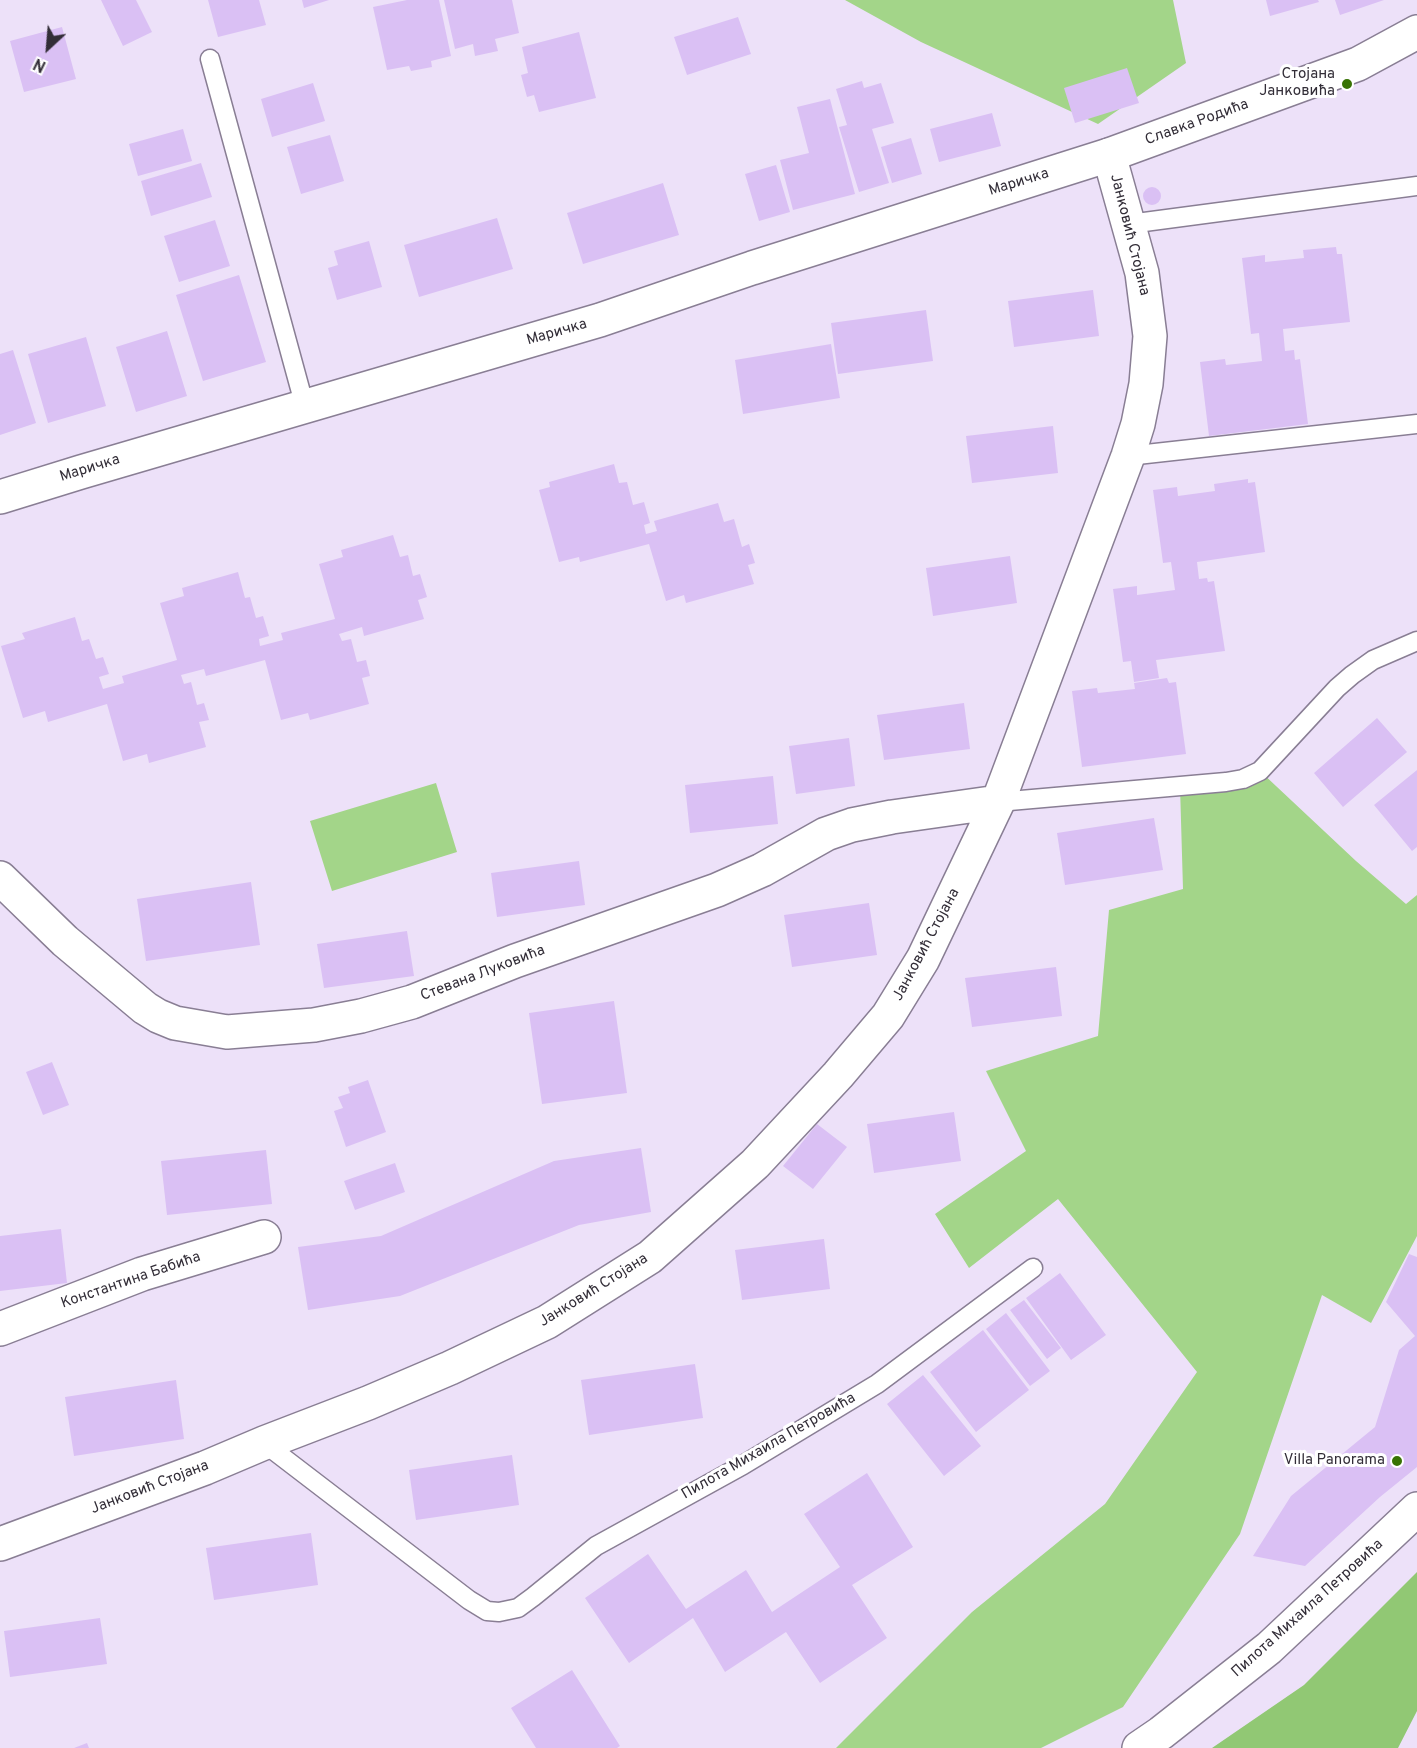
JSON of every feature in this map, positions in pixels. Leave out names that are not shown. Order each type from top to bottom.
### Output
[{"type":"street","name":"Славка Родића","points":[[1109,155],[1358,64],[1417,32]]},
{"type":"street","name":"Јанковић Стојана","points":[[0,1544],[204,1468],[368,1403],[450,1368],[547,1322],[650,1257],[754,1164],[838,1075],[888,1016],[923,959],[998,801],[1138,424],[1146,384],[1150,336],[1142,273],[1109,155]]},
{"type":"street","name":"Маричка","points":[[0,497],[600,320],[752,268],[1109,155]]},
{"type":"street","name":"Стевана Луковића","points":[[0,878],[65,940],[158,1016],[195,1028],[227,1032],[263,1030],[314,1025],[361,1016],[412,1002],[515,961],[717,890],[762,870],[825,834],[852,825],[998,801]]},
{"type":"street","name":"Константина Бабића","points":[[0,1329],[142,1274],[264,1237]]},
{"type":"street","name":"Пилота Михаила Петровића","points":[[1139,1748],[1269,1647],[1417,1509]]},
{"type":"lane","points":[[210,59],[305,407]]},
{"type":"lane","points":[[1129,224],[1417,186]]},
{"type":"lane","points":[[1128,456],[1417,424]]},
{"type":"lane","points":[[998,801],[1243,779],[1260,771],[1337,688],[1352,675],[1373,660],[1417,641]]},
{"type":"lane","name":"Пилота Михаила Петровића","points":[[264,1443],[469,1600],[487,1611],[499,1612],[518,1608],[596,1546],[743,1465],[877,1384],[1033,1268]]},
{"type":"green space","points":[[845,0],[1173,0],[1186,63],[1098,124],[921,42]]},
{"type":"green space","points":[[1260,771],[1356,861],[1406,904],[1417,895],[1417,1236],[1371,1323],[1322,1295],[1240,1534],[1123,1707],[1041,1748],[836,1748],[972,1612],[1105,1504],[1197,1372],[1058,1199],[969,1268],[935,1214],[1026,1151],[986,1071],[1098,1036],[1109,910],[1183,889],[1180,786]]},
{"type":"green space","points":[[436,783],[457,852],[332,891],[310,821]]},
{"type":"green space","points":[[1417,1572],[1417,1711],[1398,1748],[1212,1748],[1304,1685]]},
{"type":"building","points":[[101,0],[136,0],[152,32],[123,46]]},
{"type":"building","points":[[208,0],[259,0],[266,25],[218,37]]},
{"type":"building","points":[[302,0],[329,0],[304,8]]},
{"type":"building","points":[[407,0],[439,0],[451,56],[431,61],[432,67],[411,71],[409,66],[387,70],[373,7]]},
{"type":"building","points":[[444,0],[512,0],[519,33],[495,39],[498,51],[475,56],[473,44],[455,49]]},
{"type":"building","points":[[1266,0],[1318,0],[1319,2],[1270,16]]},
{"type":"building","points":[[1335,0],[1384,0],[1340,15]]},
{"type":"building","points":[[738,17],[751,54],[687,75],[674,37]]},
{"type":"building","points":[[62,27],[76,79],[24,92],[10,41]]},
{"type":"building","points":[[579,32],[596,98],[539,112],[534,95],[527,97],[521,75],[528,73],[522,47]]},
{"type":"building","points":[[1127,68],[1139,103],[1075,123],[1064,88]]},
{"type":"building","points":[[862,81],[864,88],[881,83],[894,123],[872,129],[889,183],[859,192],[839,127],[847,125],[836,89]]},
{"type":"building","points":[[313,83],[325,121],[272,137],[261,99]]},
{"type":"building","points":[[830,99],[855,194],[793,210],[780,160],[809,153],[797,107]]},
{"type":"building","points":[[992,113],[1001,146],[939,162],[930,129]]},
{"type":"building","points":[[183,129],[192,161],[138,176],[129,144]]},
{"type":"building","points":[[330,135],[344,181],[301,194],[287,147]]},
{"type":"building","points":[[911,138],[922,174],[892,183],[881,147]]},
{"type":"building","points":[[201,163],[212,197],[151,216],[141,181]]},
{"type":"building","points":[[776,165],[790,212],[759,221],[745,174]]},
{"type":"building","points":[[663,183],[679,235],[583,264],[567,213]]},
{"type":"building","points":[[1152,187],[1158,190],[1161,196],[1158,202],[1152,205],[1146,202],[1143,196],[1146,190]]},
{"type":"building","points":[[497,218],[513,269],[419,297],[404,245]]},
{"type":"building","points":[[215,220],[230,266],[179,282],[164,236]]},
{"type":"building","points":[[369,241],[382,287],[337,300],[328,268],[338,265],[334,251]]},
{"type":"building","points":[[1336,247],[1337,254],[1342,254],[1350,322],[1283,329],[1285,351],[1294,350],[1295,360],[1300,359],[1308,424],[1209,436],[1200,362],[1225,359],[1226,365],[1262,361],[1259,333],[1251,334],[1242,258],[1265,255],[1265,262],[1304,258],[1303,250]]},
{"type":"building","points":[[239,275],[266,362],[203,381],[176,295]]},
{"type":"building","points":[[1093,290],[1099,336],[1014,347],[1008,301]]},
{"type":"building","points":[[926,310],[933,361],[838,374],[831,323]]},
{"type":"building","points":[[167,331],[187,396],[136,412],[116,347]]},
{"type":"building","points":[[86,337],[106,406],[48,423],[28,354]]},
{"type":"building","points":[[831,344],[840,398],[743,414],[735,360]]},
{"type":"building","points":[[13,350],[36,423],[0,435],[0,354]]},
{"type":"building","points":[[1053,426],[1058,473],[972,483],[966,436]]},
{"type":"building","points":[[614,464],[619,483],[627,482],[633,505],[644,502],[650,523],[644,525],[646,534],[657,531],[654,521],[718,503],[724,522],[734,519],[742,547],[749,544],[755,563],[748,565],[754,584],[686,603],[684,595],[666,601],[649,544],[580,562],[579,557],[559,562],[539,490],[550,487],[549,482]]},
{"type":"building","points":[[1248,479],[1248,483],[1255,482],[1265,552],[1197,562],[1199,579],[1207,578],[1208,582],[1214,581],[1225,651],[1156,660],[1159,678],[1134,682],[1131,661],[1123,662],[1113,589],[1137,586],[1137,595],[1175,590],[1171,562],[1163,563],[1153,490],[1177,487],[1178,496],[1215,491],[1214,484]]},
{"type":"building","points":[[393,535],[400,557],[408,555],[413,576],[420,574],[427,597],[418,600],[424,619],[364,636],[362,627],[339,634],[342,641],[351,639],[357,662],[366,660],[370,676],[362,678],[369,704],[310,720],[308,713],[281,720],[265,660],[206,676],[204,669],[181,675],[184,684],[191,682],[197,705],[204,703],[209,720],[199,722],[206,747],[149,763],[147,754],[123,761],[107,704],[48,722],[45,711],[23,718],[1,646],[25,639],[22,633],[75,617],[82,641],[89,639],[96,659],[103,657],[109,674],[99,677],[103,689],[124,683],[122,676],[177,660],[160,603],[184,596],[182,588],[238,572],[245,598],[250,597],[256,618],[263,616],[269,636],[259,639],[260,646],[283,640],[281,633],[335,619],[319,564],[343,557],[341,550]]},
{"type":"building","points":[[1010,556],[1017,603],[933,616],[926,568]]},
{"type":"building","points":[[1167,678],[1169,683],[1176,682],[1186,754],[1082,767],[1072,691],[1097,688],[1098,693],[1135,689],[1134,683]]},
{"type":"building","points":[[964,703],[970,749],[884,760],[877,715]]},
{"type":"building","points":[[1377,718],[1407,752],[1343,807],[1314,773]]},
{"type":"building","points":[[849,738],[855,786],[796,794],[789,746]]},
{"type":"building","points":[[1417,770],[1417,847],[1412,851],[1374,805]]},
{"type":"building","points":[[773,776],[778,824],[690,833],[685,785]]},
{"type":"building","points":[[1154,818],[1163,870],[1065,885],[1057,833]]},
{"type":"building","points":[[579,861],[585,905],[497,917],[491,873]]},
{"type":"building","points":[[251,882],[260,945],[146,961],[137,899]]},
{"type":"building","points":[[869,903],[877,955],[792,967],[784,915]]},
{"type":"building","points":[[407,931],[414,976],[324,988],[317,944]]},
{"type":"building","points":[[1056,967],[1062,1016],[972,1027],[965,978]]},
{"type":"building","points":[[614,1001],[627,1093],[542,1104],[529,1013]]},
{"type":"building","points":[[52,1062],[69,1105],[43,1115],[26,1072]]},
{"type":"building","points":[[368,1080],[386,1132],[346,1147],[334,1111],[343,1108],[338,1097],[350,1093],[348,1087]]},
{"type":"building","points":[[954,1112],[961,1161],[874,1173],[867,1124]]},
{"type":"building","points":[[817,1124],[847,1147],[813,1189],[783,1166]]},
{"type":"building","points":[[641,1148],[651,1212],[579,1225],[400,1296],[308,1310],[298,1247],[381,1236],[554,1161]]},
{"type":"building","points":[[266,1150],[272,1204],[167,1215],[161,1161]]},
{"type":"building","points":[[395,1163],[405,1192],[355,1210],[344,1181]]},
{"type":"building","points":[[61,1229],[67,1283],[0,1291],[0,1236]]},
{"type":"building","points":[[824,1239],[830,1289],[742,1300],[735,1250]]},
{"type":"building","points":[[1409,1254],[1417,1257],[1417,1467],[1380,1497],[1305,1566],[1253,1556],[1291,1496],[1375,1427],[1399,1350],[1415,1336],[1386,1302]]},
{"type":"building","points":[[1060,1273],[1106,1335],[1071,1360],[1026,1298]]},
{"type":"building","points":[[1024,1300],[1061,1348],[1047,1359],[1010,1310]]},
{"type":"building","points":[[1006,1313],[1050,1371],[1030,1386],[986,1329]]},
{"type":"building","points":[[983,1330],[1029,1390],[976,1432],[930,1372]]},
{"type":"building","points":[[695,1364],[703,1418],[589,1435],[581,1380]]},
{"type":"building","points":[[923,1375],[981,1446],[944,1476],[887,1404]]},
{"type":"building","points":[[176,1380],[184,1439],[74,1456],[65,1397]]},
{"type":"building","points":[[512,1455],[519,1505],[416,1520],[409,1470]]},
{"type":"building","points":[[867,1473],[913,1547],[852,1585],[887,1638],[820,1683],[786,1632],[725,1672],[693,1618],[629,1663],[585,1598],[648,1554],[686,1609],[746,1570],[772,1612],[840,1567],[804,1514]]},
{"type":"building","points":[[311,1533],[318,1585],[214,1600],[206,1548]]},
{"type":"building","points":[[100,1618],[107,1664],[10,1677],[4,1631]]},
{"type":"building","points":[[572,1670],[620,1746],[617,1748],[536,1748],[511,1708]]},
{"type":"building","points":[[87,1743],[89,1748],[74,1748]]},
{"type":"place","name":"Стојана Јанковића","points":[[1347,84]]},
{"type":"place","name":"Villa Panorama","points":[[1397,1461]]}]
